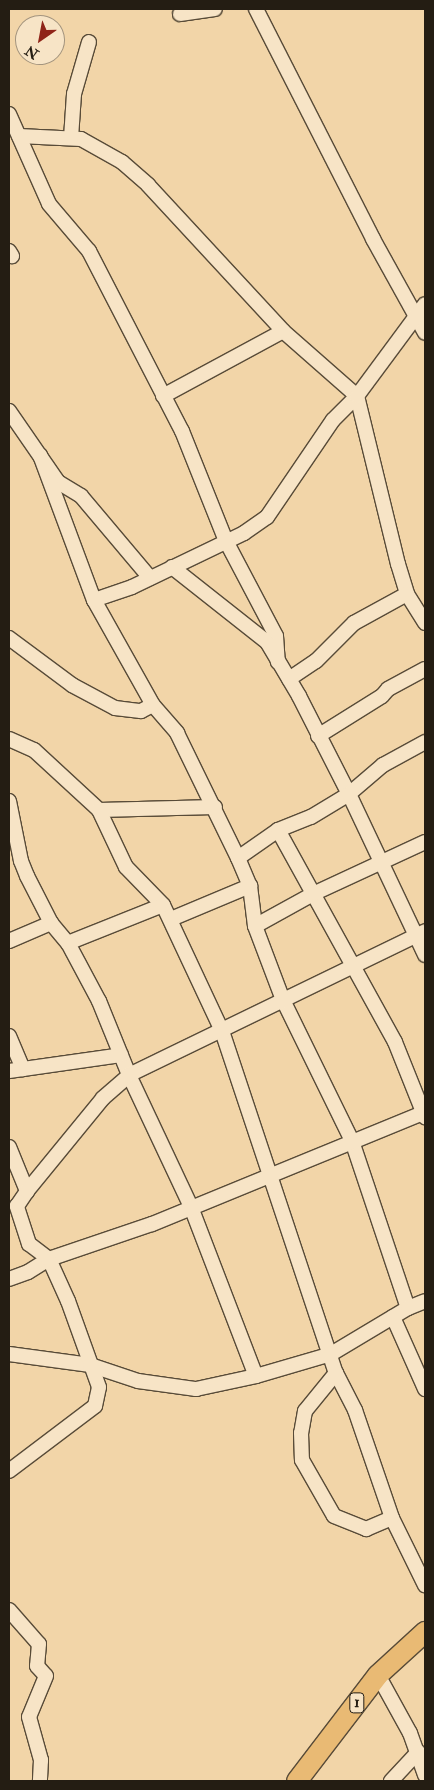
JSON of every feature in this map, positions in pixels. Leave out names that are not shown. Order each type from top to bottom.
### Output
[{"type":"highway","name":"1","points":[[297,1781],[378,1674],[425,1632]]},
{"type":"street","points":[[180,14],[216,9]]},
{"type":"street","points":[[256,9],[373,239],[425,333]]},
{"type":"street","points":[[71,138],[74,94],[89,42]]},
{"type":"street","points":[[9,114],[49,204],[89,251],[198,467],[226,541],[276,636],[278,662]]},
{"type":"street","points":[[19,136],[71,138],[92,144],[137,174],[283,331],[357,396],[386,525],[407,594],[425,623]]},
{"type":"street","points":[[94,600],[150,578],[226,541],[256,526],[273,511],[333,420],[357,396],[425,304]]},
{"type":"street","points":[[163,396],[283,331]]},
{"type":"street","points":[[9,411],[58,482],[81,496],[150,578]]},
{"type":"street","points":[[40,455],[94,600],[153,704],[177,733],[238,858],[250,886],[255,926],[283,1000],[352,1141],[408,1308]]},
{"type":"street","points":[[172,567],[266,642],[349,794],[420,934],[425,955]]},
{"type":"street","points":[[288,680],[316,661],[354,623],[407,594]]},
{"type":"street","points":[[9,638],[72,685],[115,708],[141,711],[153,704]]},
{"type":"street","points":[[318,736],[382,696],[388,689],[425,669]]},
{"type":"street","points":[[9,740],[34,750],[99,810],[126,867],[162,905],[171,919],[222,1031],[271,1176],[304,1284],[336,1372],[355,1410],[392,1518],[425,1585]]},
{"type":"street","points":[[238,858],[278,830],[311,817],[349,794],[383,765],[425,742]]},
{"type":"street","points":[[9,801],[21,862],[51,923],[68,943],[99,1001],[129,1075],[191,1207],[256,1376]]},
{"type":"street","points":[[99,810],[215,808]]},
{"type":"street","points":[[9,1279],[28,1272],[49,1259],[191,1207],[271,1176],[352,1141],[425,1114],[395,1042],[352,968],[315,892],[278,830]]},
{"type":"street","points":[[255,926],[315,892],[384,864],[425,842]]},
{"type":"street","points":[[171,919],[250,886]]},
{"type":"street","points":[[68,943],[162,905]]},
{"type":"street","points":[[9,941],[51,923]]},
{"type":"street","points":[[9,1471],[95,1406],[99,1387],[68,1301],[49,1259],[29,1244],[13,1209],[26,1191],[103,1098],[129,1075],[420,934]]},
{"type":"street","points":[[9,1036],[23,1069]]},
{"type":"street","points":[[9,1070],[121,1055]]},
{"type":"street","points":[[9,1147],[26,1191]]},
{"type":"street","points":[[9,1354],[90,1365],[138,1381],[177,1388],[211,1386],[256,1376],[331,1354],[408,1308],[425,1301]]},
{"type":"street","points":[[393,1317],[425,1388]]},
{"type":"street","points":[[336,1372],[305,1410],[301,1433],[302,1460],[334,1516],[366,1530],[392,1518]]},
{"type":"street","points":[[9,1610],[39,1644],[37,1666],[46,1676],[29,1716],[41,1760],[40,1781]]},
{"type":"street","points":[[378,1674],[418,1752],[425,1775]]},
{"type":"street","points":[[391,1781],[418,1752]]}]
